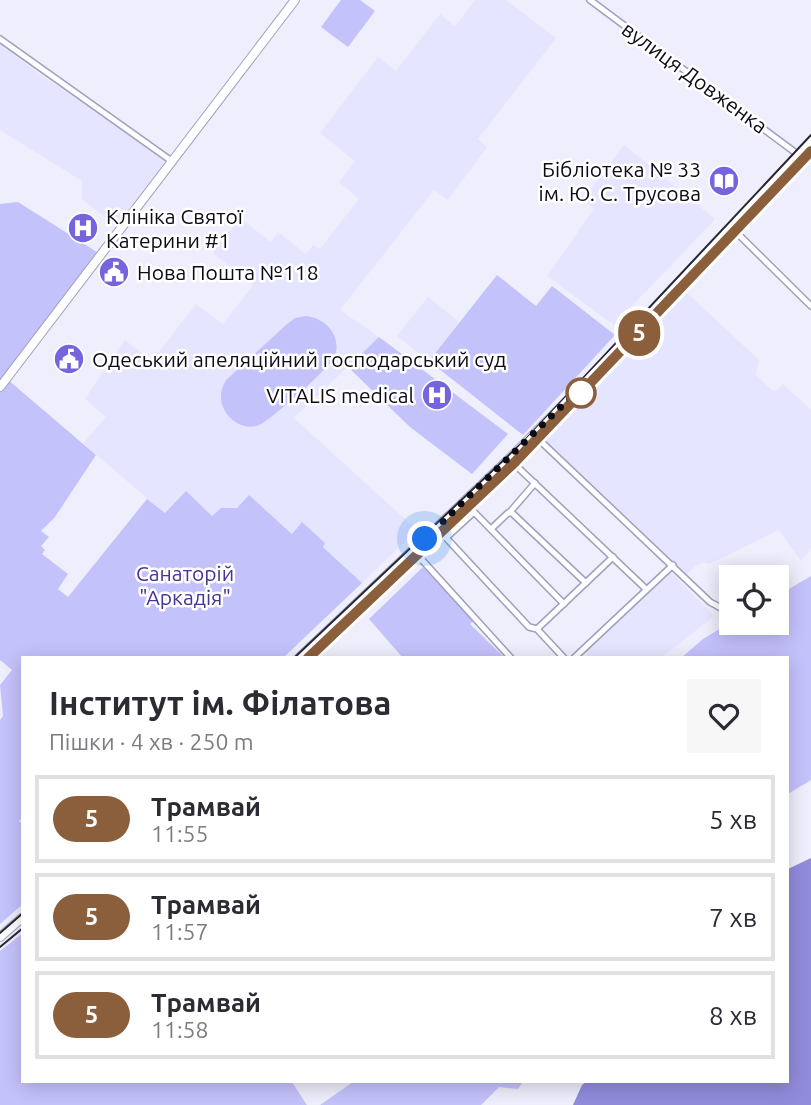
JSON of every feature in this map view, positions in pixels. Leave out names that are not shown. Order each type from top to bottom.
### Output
[{"type":"street","points":[[0,387],[295,0]]},
{"type":"street","name":"вулиця Довженка","points":[[590,0],[800,156]]},
{"type":"street","points":[[0,39],[173,162]]},
{"type":"street","points":[[301,656],[509,459],[603,364],[800,156],[811,141]]},
{"type":"street","points":[[732,228],[811,306]]},
{"type":"street","points":[[533,434],[710,602],[719,607]]},
{"type":"street","points":[[509,459],[646,589]]},
{"type":"street","points":[[491,529],[535,483]]},
{"type":"street","points":[[443,536],[448,536],[474,512],[564,604]]},
{"type":"street","points":[[510,512],[586,583]]},
{"type":"street","points":[[437,528],[529,627],[537,629],[562,656]]},
{"type":"street","points":[[413,550],[509,656]]},
{"type":"street","points":[[537,629],[613,557]]},
{"type":"street","points":[[576,656],[673,565]]},
{"type":"street","points":[[0,937],[21,919]]},
{"type":"shaded area","points":[[475,0],[506,0],[556,38],[478,139],[487,147],[448,200],[434,190],[340,310],[379,337],[294,418],[417,530],[362,583],[323,546],[325,543],[301,523],[293,534],[249,495],[237,508],[221,508],[212,516],[205,510],[165,514],[83,443],[106,417],[85,399],[125,340],[152,361],[196,304],[223,324],[253,285],[213,253],[240,218],[271,242],[278,232],[306,254],[313,245],[320,249],[359,199],[339,182],[355,161],[320,133],[378,57],[396,71],[440,14],[455,26]]},
{"type":"shaded area","points":[[0,44],[42,76],[172,162],[120,229],[82,199],[82,181],[0,130]]},
{"type":"shaded area","points":[[624,145],[715,219],[614,325],[547,276],[594,209],[583,200]]},
{"type":"shaded area","points":[[684,290],[759,360],[756,375],[774,392],[783,384],[811,410],[811,548],[801,561],[779,530],[709,564],[704,562],[695,566],[686,575],[536,435]]},
{"type":"shaded area","points":[[428,297],[459,322],[429,361],[397,336]]},
{"type":"shaded area","points":[[671,572],[714,616],[664,656],[588,656],[584,652]]},
{"type":"shaded area","points":[[811,858],[811,1105],[573,1105],[585,1083],[789,1083],[789,869]]},
{"type":"green space","points":[[341,0],[360,0],[375,11],[348,47],[321,27]]},
{"type":"green space","points":[[18,202],[100,254],[0,385],[0,204]]},
{"type":"green space","points":[[497,275],[536,306],[552,286],[615,335],[523,435],[429,361]]},
{"type":"green space","points":[[306,316],[326,325],[335,336],[334,358],[310,384],[263,423],[247,426],[234,421],[223,407],[221,399],[226,380],[287,324],[295,318]]},
{"type":"green space","points":[[379,337],[508,434],[472,474],[410,427],[348,367]]},
{"type":"green space","name":"Санаторій \"Аркадія\"","points":[[7,379],[96,455],[55,517],[41,531],[49,537],[41,546],[45,550],[42,554],[68,574],[58,589],[68,597],[147,499],[165,513],[186,491],[212,516],[221,508],[237,508],[249,495],[292,534],[302,522],[325,543],[323,547],[362,583],[285,656],[21,656],[21,906],[0,924],[0,720],[3,716],[0,685],[12,670],[0,660],[0,390]]},
{"type":"green space","points":[[423,567],[474,620],[470,624],[503,656],[401,656],[369,619]]},
{"type":"green space","points":[[811,576],[811,780],[789,793],[789,656],[683,656],[719,629],[719,635],[789,635],[789,589]]},
{"type":"green space","points":[[21,935],[21,1083],[293,1083],[307,1105],[0,1105],[0,951]]},
{"type":"green space","points":[[352,1083],[522,1083],[518,1089],[499,1087],[481,1105],[320,1105]]},
{"type":"tram line","points":[[296,656],[526,439],[811,135]]},
{"type":"tram line","name":"5","points":[[310,656],[514,463],[811,151]]},
{"type":"tram line","points":[[616,357],[802,162]]},
{"type":"tram line","points":[[0,933],[21,915]]},
{"type":"tram line","points":[[0,947],[21,930]]},
{"type":"place","name":"Бібліотека № 33 ім. Ю. С. Трусова","points":[[724,181]]},
{"type":"place","name":"Клініка Святої Катерини #1","points":[[83,228]]},
{"type":"place","name":"Нова Пошта №118","points":[[114,272]]},
{"type":"place","name":"Одеський апеляційний господарський суд","points":[[69,359]]},
{"type":"place","name":"VITALIS medical","points":[[437,395]]},
{"type":"route","points":[[425,539],[573,395],[581,393]]}]
